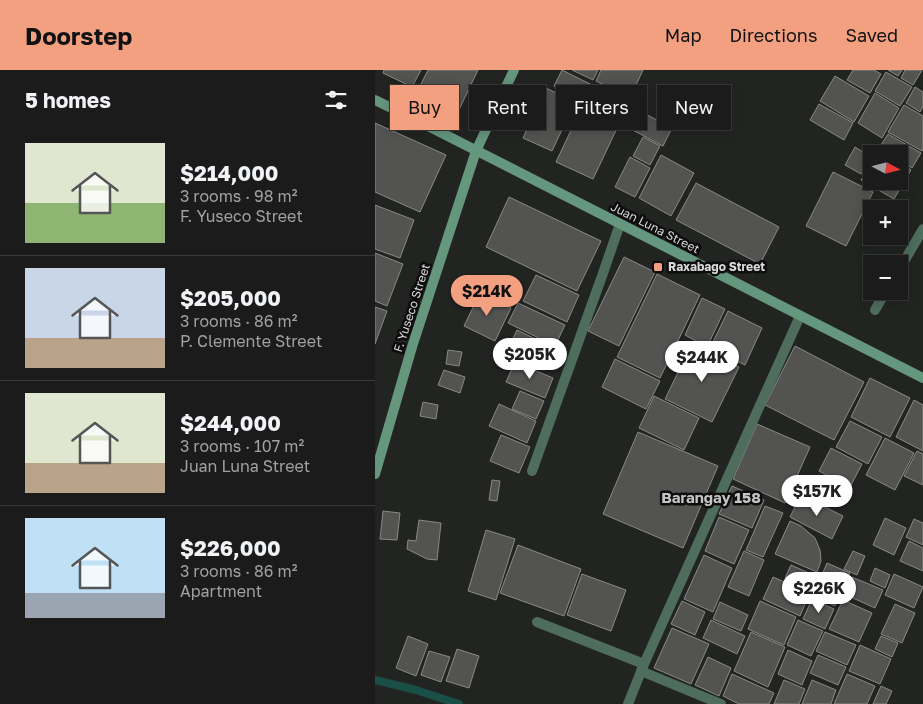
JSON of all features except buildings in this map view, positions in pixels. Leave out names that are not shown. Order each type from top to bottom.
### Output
[{"type":"main road","points":[[476,150],[515,70]]},
{"type":"main road","name":"Juan Luna Street","points":[[375,100],[923,378]]},
{"type":"main road","name":"F. Yuseco Street","points":[[375,469],[412,347],[476,150]]},
{"type":"street","points":[[532,471],[620,224]]},
{"type":"street","points":[[908,255],[923,229]]},
{"type":"street","points":[[875,310],[881,300]]},
{"type":"street","points":[[628,704],[801,316]]},
{"type":"street","points":[[537,622],[643,667],[721,704]]},
{"type":"waterway","points":[[375,680],[416,690],[459,704]]},
{"type":"place","name":"Raxabago Street","points":[[658,267]]},
{"type":"district","name":"Barangay 158","points":[[711,498]]}]
